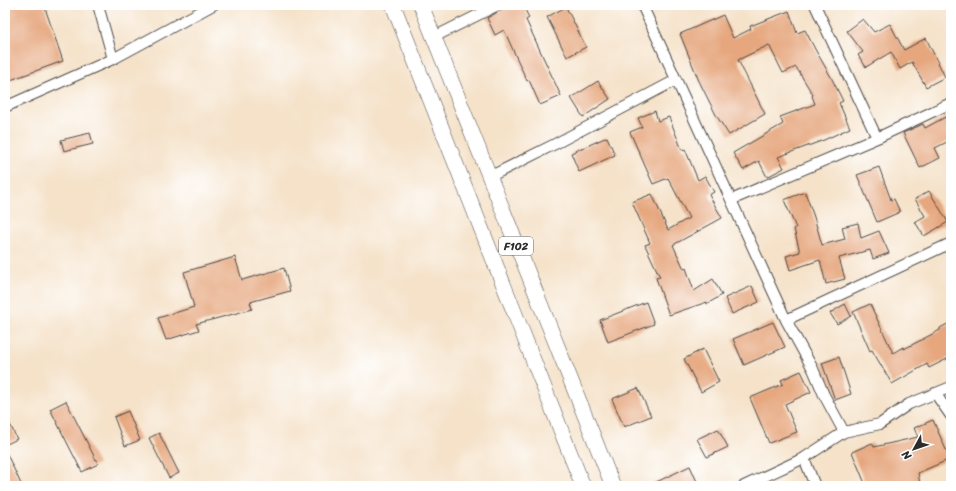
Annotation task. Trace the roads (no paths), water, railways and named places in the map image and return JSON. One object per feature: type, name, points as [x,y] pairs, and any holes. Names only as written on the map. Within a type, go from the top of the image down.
[{"type":"main road","name":"F102","points":[[393,5],[584,486]]},
{"type":"main road","name":"F102","points":[[421,5],[613,486]]},
{"type":"street","points":[[98,5],[113,59]]},
{"type":"street","points":[[5,107],[113,59],[213,5]]},
{"type":"street","points":[[434,37],[498,5]]},
{"type":"street","points":[[642,5],[786,320],[813,369],[824,396],[844,432]]},
{"type":"street","points":[[815,5],[877,138]]},
{"type":"street","points":[[489,177],[676,80]]},
{"type":"street","points":[[731,200],[877,138],[951,103]]},
{"type":"street","points":[[786,320],[951,243]]},
{"type":"street","points":[[744,486],[804,458],[844,432],[880,424],[909,404],[951,387]]},
{"type":"street","points":[[935,393],[951,416]]},
{"type":"street","points":[[804,458],[815,486]]}]
